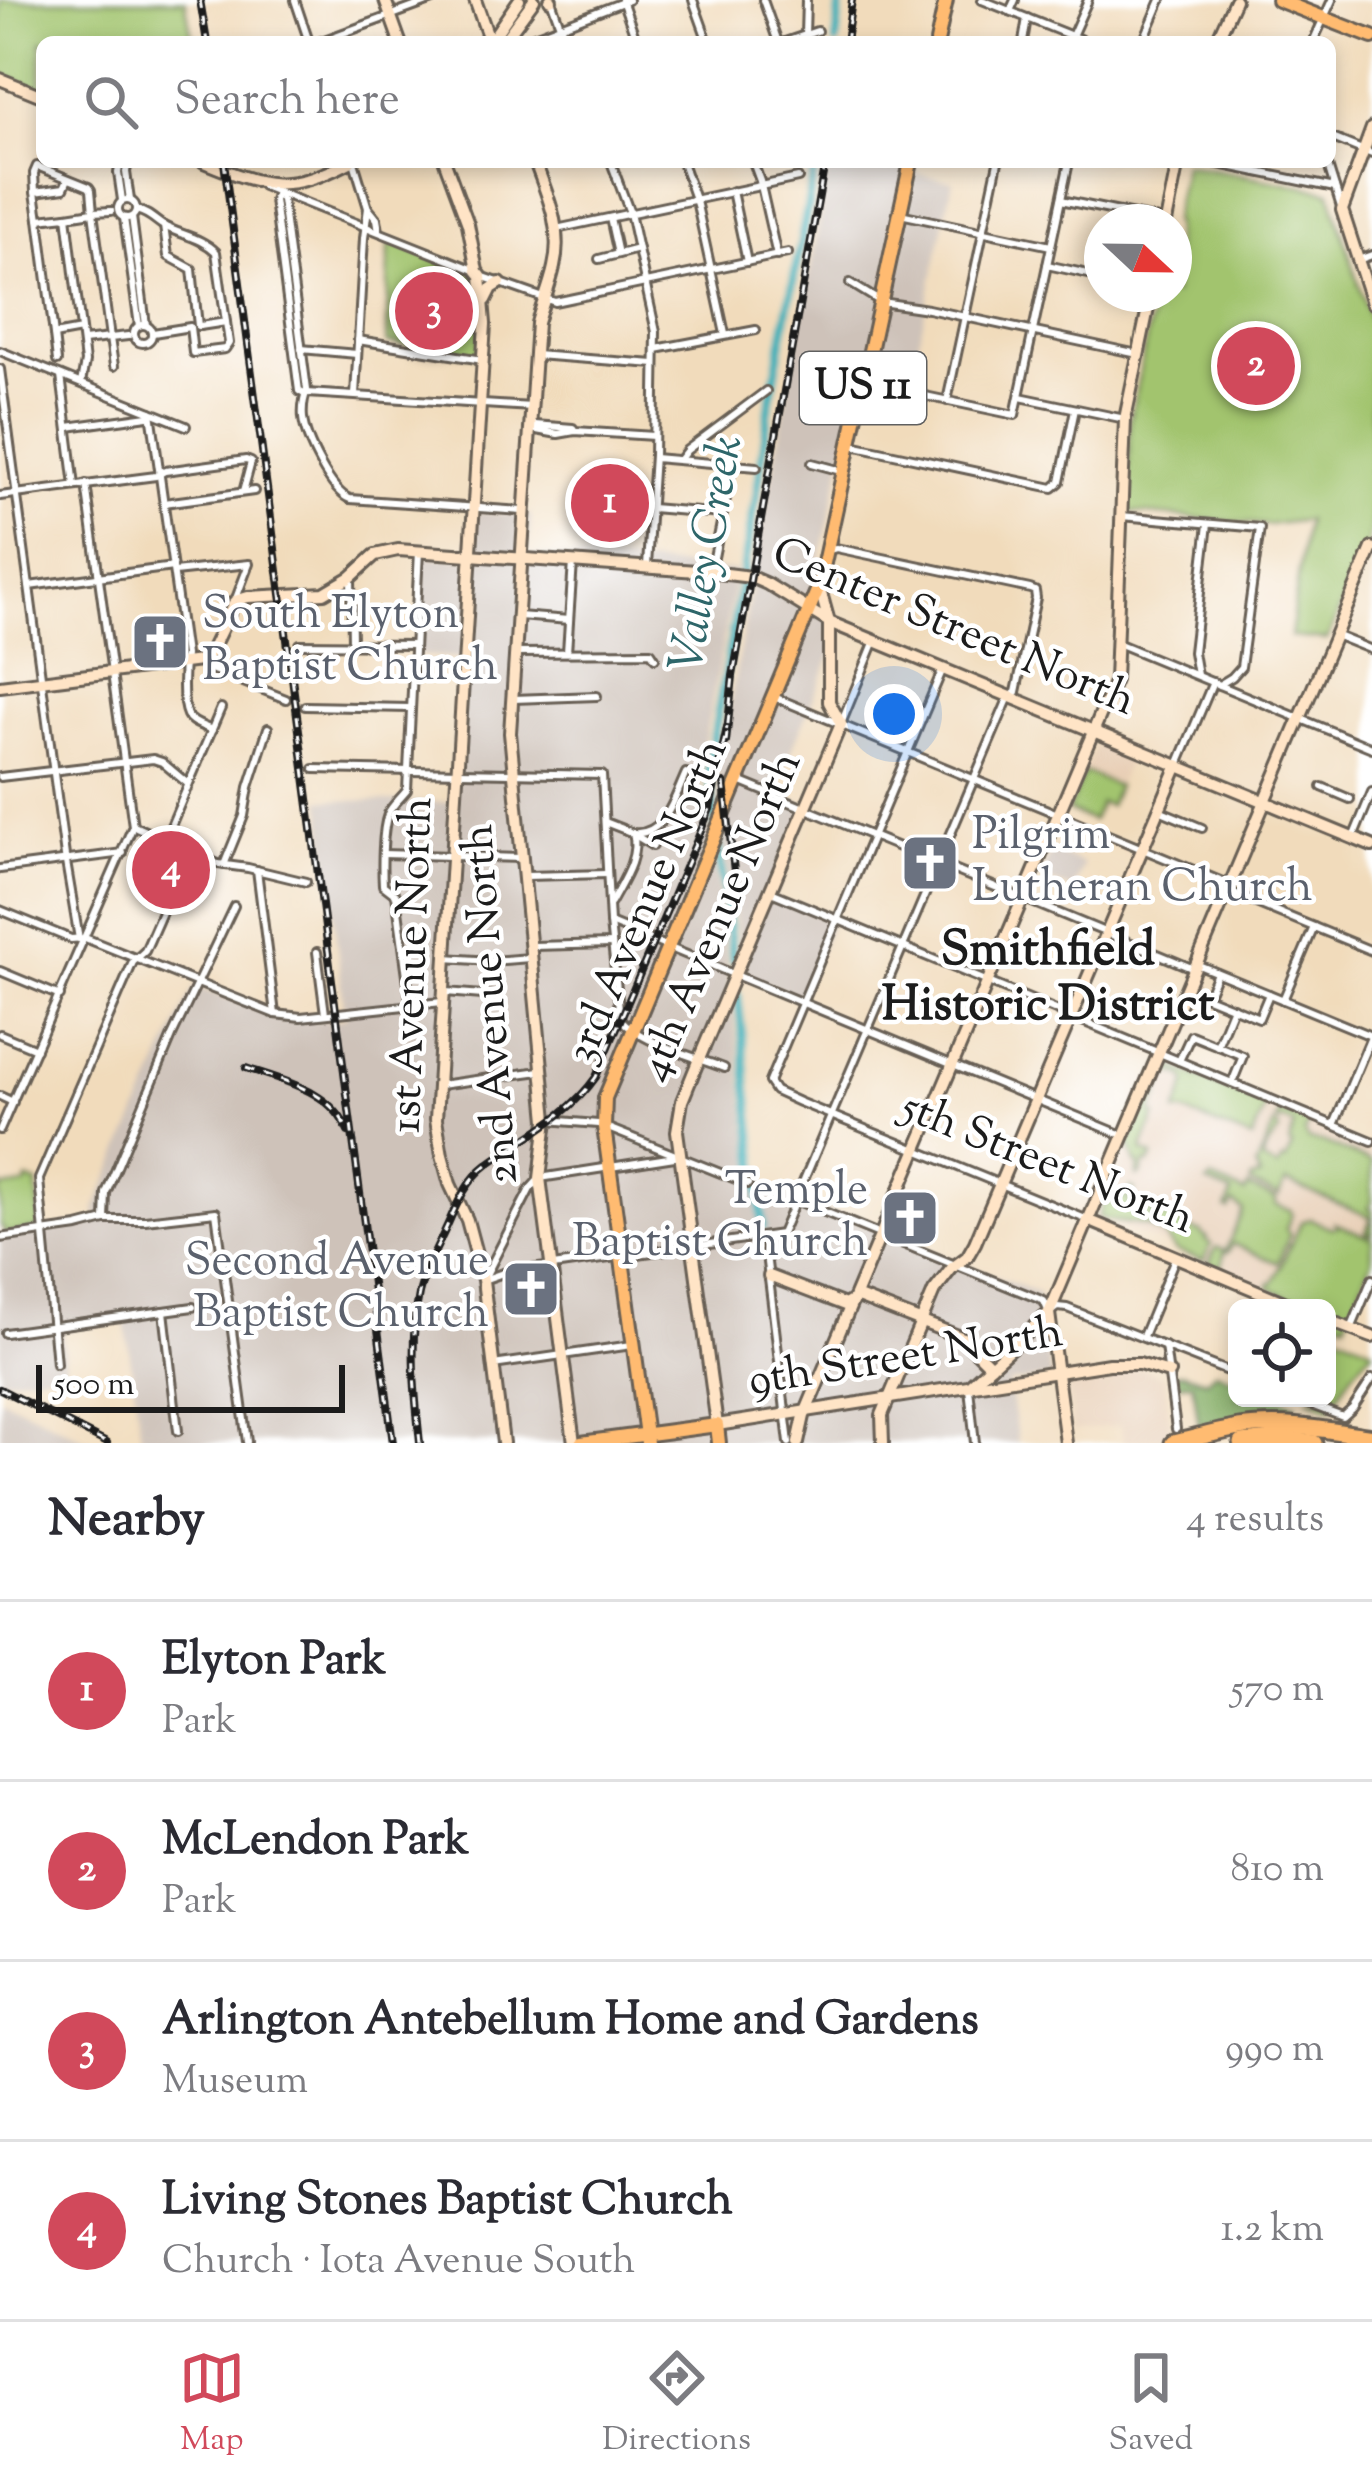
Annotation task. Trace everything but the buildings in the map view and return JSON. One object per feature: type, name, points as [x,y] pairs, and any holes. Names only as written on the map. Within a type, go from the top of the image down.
[{"type":"highway","points":[[1175,1436],[1239,1428],[1372,1436]]},
{"type":"highway","points":[[1195,1443],[1300,1433],[1346,1443]]},
{"type":"highway","points":[[1242,1443],[1311,1435]]},
{"type":"main road","points":[[938,36],[946,0]]},
{"type":"main road","points":[[1278,0],[1372,37]]},
{"type":"main road","name":"US 11","points":[[810,612],[829,550],[910,168]]},
{"type":"main road","name":"3rd Avenue North","points":[[646,1439],[604,1127],[605,1098],[810,612]]},
{"type":"main road","name":"9th Street North","points":[[578,1443],[646,1439],[717,1425]]},
{"type":"main road","name":"4th Avenue North","points":[[717,1425],[719,1443]]},
{"type":"street","points":[[295,0],[306,36]]},
{"type":"street","points":[[385,0],[398,36]]},
{"type":"street","points":[[335,36],[433,0]]},
{"type":"street","points":[[475,0],[488,36]]},
{"type":"street","points":[[482,19],[496,18],[537,0]]},
{"type":"street","points":[[551,0],[564,36]]},
{"type":"street","points":[[692,0],[706,36]]},
{"type":"street","points":[[763,0],[779,36]]},
{"type":"street","points":[[805,35],[806,0]]},
{"type":"street","points":[[982,0],[1072,36],[1088,0]]},
{"type":"street","points":[[1010,11],[1015,0]]},
{"type":"street","points":[[1146,36],[1161,0]]},
{"type":"street","points":[[1219,36],[1234,0]]},
{"type":"street","points":[[1316,36],[1331,0]]},
{"type":"street","points":[[533,36],[624,1],[635,36]]},
{"type":"street","points":[[495,36],[520,7]]},
{"type":"street","points":[[506,36],[520,7]]},
{"type":"street","points":[[1024,36],[1028,18]]},
{"type":"street","points":[[802,36],[817,32]]},
{"type":"street","points":[[0,79],[36,94]]},
{"type":"street","points":[[1342,210],[1372,128]]},
{"type":"street","points":[[1336,139],[1367,152]]},
{"type":"street","points":[[37,168],[35,192],[57,361]]},
{"type":"street","points":[[42,168],[92,190],[114,366]]},
{"type":"street","points":[[121,168],[136,332],[141,343],[147,343],[153,333]]},
{"type":"street","points":[[218,168],[277,188],[500,284],[555,302],[788,254]]},
{"type":"street","points":[[277,188],[337,168]]},
{"type":"street","points":[[354,168],[380,234]]},
{"type":"street","name":"1st Avenue North","points":[[447,168],[468,224],[484,309],[436,1119],[450,1184],[484,1280],[502,1443]]},
{"type":"street","points":[[537,168],[556,229],[799,178]]},
{"type":"street","points":[[613,168],[630,213],[656,332],[647,567]]},
{"type":"street","points":[[684,168],[725,334]]},
{"type":"street","points":[[755,168],[777,256]]},
{"type":"street","points":[[947,401],[997,168]]},
{"type":"street","points":[[864,383],[1015,415],[1068,168]]},
{"type":"street","points":[[1170,204],[1177,168]]},
{"type":"street","points":[[1239,168],[1335,188]]},
{"type":"street","points":[[1259,172],[1260,168]]},
{"type":"street","points":[[1329,168],[1372,303]]},
{"type":"street","points":[[35,192],[64,188],[68,178]]},
{"type":"street","points":[[277,188],[282,200],[299,391],[532,407]]},
{"type":"street","points":[[732,191],[747,262]]},
{"type":"street","points":[[1061,200],[1084,205]]},
{"type":"street","points":[[355,395],[368,208]]},
{"type":"street","points":[[39,219],[124,209],[148,213],[164,226],[207,244],[215,252],[227,347],[193,353],[192,269],[168,256],[164,226]]},
{"type":"street","points":[[900,214],[1051,246]]},
{"type":"street","points":[[67,215],[86,362],[81,383]]},
{"type":"street","points":[[610,218],[618,254]]},
{"type":"street","name":"2nd Avenue North","points":[[556,229],[555,266],[537,323],[510,733],[547,1120],[539,1178],[578,1443]]},
{"type":"street","points":[[598,259],[638,249]]},
{"type":"street","points":[[1358,260],[1372,255]]},
{"type":"street","points":[[1047,265],[1084,273]]},
{"type":"street","points":[[850,283],[881,302],[1138,354]]},
{"type":"street","points":[[484,309],[491,288],[500,284]]},
{"type":"street","points":[[794,1443],[1115,680],[1125,419],[1147,312]]},
{"type":"street","points":[[82,341],[226,322]]},
{"type":"street","points":[[294,326],[307,390],[303,419],[337,492],[350,499],[526,511]]},
{"type":"street","points":[[656,349],[756,330]]},
{"type":"street","points":[[54,334],[81,331]]},
{"type":"street","points":[[358,340],[483,360]]},
{"type":"street","points":[[301,350],[357,355]]},
{"type":"street","points":[[0,351],[186,426]]},
{"type":"street","points":[[535,356],[655,364]]},
{"type":"street","points":[[0,369],[4,432],[66,860],[82,939]]},
{"type":"street","points":[[61,375],[75,486]]},
{"type":"street","points":[[680,459],[766,391]]},
{"type":"street","points":[[1020,398],[1125,419]]},
{"type":"street","points":[[851,445],[1053,488],[1060,482],[1075,409]]},
{"type":"street","points":[[68,427],[152,412]]},
{"type":"street","points":[[152,412],[188,717],[212,730]]},
{"type":"street","points":[[531,429],[535,425],[654,436]]},
{"type":"street","points":[[654,458],[757,466]]},
{"type":"street","points":[[0,496],[249,460],[244,492]]},
{"type":"street","points":[[711,572],[733,464]]},
{"type":"street","points":[[812,464],[846,472]]},
{"type":"street","points":[[0,1130],[133,826],[86,484]]},
{"type":"street","points":[[164,503],[254,491]]},
{"type":"street","points":[[651,508],[723,514]]},
{"type":"street","points":[[884,1443],[883,1415],[938,1284],[975,1243],[1216,683],[1241,667],[1260,528],[1121,516]]},
{"type":"street","points":[[1197,675],[1192,652],[1208,524]]},
{"type":"street","name":"Center Street North","points":[[235,601],[324,593],[351,578],[375,555],[398,550],[742,576],[767,584],[829,622],[1372,846]]},
{"type":"street","points":[[484,1280],[503,1273],[781,1234],[1008,699],[1016,692],[1036,598],[1035,591],[1017,586],[829,550]]},
{"type":"street","points":[[1049,1313],[1372,550]]},
{"type":"street","points":[[411,1005],[396,895],[383,885],[383,854],[387,817],[406,790],[419,551]]},
{"type":"street","points":[[567,652],[572,562]]},
{"type":"street","points":[[0,686],[200,661],[210,653],[249,563],[28,586]]},
{"type":"street","points":[[351,578],[352,643]]},
{"type":"street","points":[[819,586],[829,622],[828,695],[832,713],[841,724]]},
{"type":"street","points":[[519,616],[569,620]]},
{"type":"street","points":[[1335,635],[1372,650]]},
{"type":"street","name":"4th Avenue North","points":[[717,1425],[677,1131],[679,1114],[876,640]]},
{"type":"street","points":[[1117,643],[1372,748]]},
{"type":"street","points":[[300,644],[414,645]]},
{"type":"street","points":[[516,653],[650,652],[655,658]]},
{"type":"street","points":[[200,661],[286,699]]},
{"type":"street","points":[[802,1003],[943,668]]},
{"type":"street","points":[[513,699],[597,696]]},
{"type":"street","points":[[774,697],[1142,849],[1372,951]]},
{"type":"street","points":[[305,706],[410,708]]},
{"type":"street","points":[[165,840],[221,708]]},
{"type":"street","points":[[224,865],[244,816],[268,728]]},
{"type":"street","points":[[0,777],[155,759],[188,784]]},
{"type":"street","points":[[314,769],[602,776],[620,1018],[634,1031],[724,1069]]},
{"type":"street","points":[[633,833],[647,834],[657,828],[686,773]]},
{"type":"street","points":[[739,781],[1371,1039],[1334,1125]]},
{"type":"street","points":[[1322,787],[1350,799]]},
{"type":"street","points":[[1353,838],[1372,792]]},
{"type":"street","points":[[1159,810],[1202,828]]},
{"type":"street","points":[[605,823],[653,846]]},
{"type":"street","points":[[133,826],[224,865],[306,882]]},
{"type":"street","points":[[609,907],[635,854],[633,833]]},
{"type":"street","points":[[56,1364],[39,1179],[189,851]]},
{"type":"street","points":[[383,854],[521,857]]},
{"type":"street","points":[[0,869],[122,855]]},
{"type":"street","points":[[257,870],[275,1013]]},
{"type":"street","points":[[523,877],[608,874]]},
{"type":"street","points":[[771,892],[1372,1141]]},
{"type":"street","points":[[105,1220],[106,1193],[172,1036],[234,906]]},
{"type":"street","points":[[0,910],[275,1013],[301,1017],[443,997],[495,996]]},
{"type":"street","points":[[610,923],[1124,1136]]},
{"type":"street","points":[[1283,1000],[1314,927]]},
{"type":"street","points":[[445,958],[492,961],[612,944]]},
{"type":"street","points":[[317,952],[326,1015]]},
{"type":"street","points":[[0,971],[60,996]]},
{"type":"street","points":[[1217,973],[1207,997],[1259,1018],[1269,994]]},
{"type":"street","name":"5th Street North","points":[[802,1003],[769,1079],[775,1091],[1276,1299]]},
{"type":"street","points":[[1217,1046],[1233,1007]]},
{"type":"street","points":[[0,1034],[36,1049]]},
{"type":"street","points":[[1179,1061],[1191,1035],[1243,1056],[1232,1083]]},
{"type":"street","points":[[436,1086],[541,1071]]},
{"type":"street","points":[[0,1096],[13,1102]]},
{"type":"street","points":[[547,1120],[590,1122],[748,1184]]},
{"type":"street","points":[[646,1143],[663,1160]]},
{"type":"street","points":[[484,1280],[539,1178],[681,1156]]},
{"type":"street","points":[[796,1200],[1044,1301],[1066,1443]]},
{"type":"street","points":[[0,1238],[105,1220],[216,1212],[247,1442]]},
{"type":"street","points":[[764,1238],[794,1443]]},
{"type":"street","points":[[1142,1337],[1176,1256]]},
{"type":"street","points":[[769,1276],[845,1305],[858,1297],[963,1338],[991,1366]]},
{"type":"street","points":[[1351,1329],[1372,1279]]},
{"type":"street","points":[[1261,1299],[1263,1294]]},
{"type":"street","points":[[975,1443],[970,1384],[1061,1306],[1228,1371]]},
{"type":"street","points":[[4,1333],[193,1307]]},
{"type":"street","points":[[164,1311],[178,1431]]},
{"type":"street","points":[[1336,1323],[1372,1337]]},
{"type":"street","points":[[493,1366],[633,1345]]},
{"type":"street","points":[[1165,1346],[1175,1436]]},
{"type":"street","name":"9th Street North","points":[[717,1425],[1109,1364],[1139,1364],[1168,1373]]},
{"type":"street","points":[[1316,1407],[1343,1417],[1371,1380]]},
{"type":"shaded area","points":[[829,168],[918,168],[917,174],[953,181],[909,388],[862,379],[810,600],[842,630],[775,790],[812,807],[774,898],[832,922],[800,997],[757,981],[742,966],[719,819],[717,773]]},
{"type":"shaded area","points":[[469,511],[531,515],[528,554],[737,571],[699,770],[754,1181],[1038,1293],[1051,1378],[1009,1383],[1018,1443],[142,1443],[125,1322],[62,1330],[65,1371],[0,1379],[0,1235],[85,1223],[96,1217],[95,1209],[194,986],[280,1017],[345,1018],[321,800],[450,802],[459,658],[417,655],[422,556],[467,559]]},
{"type":"shaded area","points":[[1097,740],[1131,754],[1117,786],[1084,772]]},
{"type":"shaded area","points":[[1051,850],[1084,864],[1073,890],[1040,877]]},
{"type":"shaded area","points":[[1163,1063],[1372,1150],[1372,1260],[1335,1299],[1292,1299],[1098,1217]]},
{"type":"shaded area","points":[[1141,1368],[1164,1377],[1171,1438],[1124,1443],[1121,1425],[1073,1431],[1066,1378]]},
{"type":"shaded area","points":[[0,1397],[93,1443],[0,1443]]},
{"type":"green space","points":[[0,0],[185,0],[192,36],[36,36],[36,89],[0,74]]},
{"type":"green space","points":[[1183,168],[1330,191],[1371,325],[1372,524],[1327,640],[1290,637],[1306,520],[1267,525],[1128,512],[1130,418],[1152,312],[1192,312],[1192,204],[1176,204]]},
{"type":"green space","points":[[392,242],[474,274],[481,327],[478,356],[387,343]]},
{"type":"green space","points":[[1084,772],[1117,786],[1109,806],[1100,803],[1092,821],[1068,811]]},
{"type":"green space","points":[[1163,1063],[1266,1105],[1252,1139],[1176,1113],[1187,1083],[1172,1073],[1152,1113],[1156,1115],[1142,1151],[1153,1156],[1137,1176],[1139,1165],[1129,1144]]},
{"type":"green space","points":[[1280,1111],[1309,1123],[1308,1140],[1372,1162],[1368,1208],[1372,1209],[1372,1234],[1366,1232],[1371,1217],[1286,1182],[1279,1196],[1250,1183],[1260,1177],[1256,1167],[1274,1125],[1279,1132],[1263,1161],[1278,1168],[1286,1161],[1294,1125],[1276,1121]]},
{"type":"green space","points":[[1212,1179],[1245,1193],[1248,1187],[1291,1211],[1286,1229],[1290,1234],[1278,1263],[1233,1244],[1224,1252],[1222,1268],[1209,1263],[1216,1247],[1226,1250],[1243,1210],[1233,1203],[1226,1209],[1232,1193],[1207,1183]]},
{"type":"green space","points":[[27,1180],[37,1183],[40,1225],[6,1234],[0,1224],[0,1184],[3,1188],[26,1185]]},
{"type":"green space","points":[[1130,1187],[1135,1190],[1131,1208],[1138,1212],[1141,1206],[1154,1212],[1147,1227],[1098,1217],[1103,1204],[1127,1196]]},
{"type":"green space","points":[[1156,1213],[1207,1237],[1211,1244],[1204,1261],[1176,1251],[1162,1234],[1150,1229]]},
{"type":"green space","points":[[1310,1219],[1332,1228],[1335,1223],[1372,1238],[1372,1260],[1346,1322],[1336,1318],[1336,1299],[1293,1299],[1268,1287],[1301,1222]]},
{"type":"green space","points":[[1336,1332],[1372,1348],[1336,1400]]},
{"type":"green space","points":[[1216,1371],[1228,1376],[1228,1407],[1294,1407],[1292,1412],[1250,1422],[1229,1420],[1199,1427],[1193,1383],[1175,1384],[1174,1374],[1206,1380]]},
{"type":"waterway","name":"Valley Creek","points":[[837,36],[841,0]]},
{"type":"waterway","name":"Valley Creek","points":[[733,960],[708,768],[815,168]]},
{"type":"waterway","name":"Valley Creek","points":[[738,995],[763,1226]]},
{"type":"railway","points":[[200,0],[206,36]]},
{"type":"railway","points":[[847,36],[852,0]]},
{"type":"railway","points":[[225,168],[393,1443]]},
{"type":"railway","points":[[726,742],[733,676],[824,168]]},
{"type":"railway","points":[[420,1443],[414,1331],[427,1268],[475,1177],[560,1115],[596,1077],[710,809],[727,727]]},
{"type":"railway","points":[[724,783],[735,880]]},
{"type":"railway","points":[[246,1068],[319,1097],[348,1132]]},
{"type":"railway","points":[[0,1389],[107,1443]]},
{"type":"place","name":"Arlington Antebellum Home and Gardens","points":[[434,311]]},
{"type":"place","name":"McLendon Park","points":[[1256,366]]},
{"type":"place","name":"Elyton Park","points":[[610,503]]},
{"type":"place","name":"South Elyton Baptist Church","points":[[160,642]]},
{"type":"place","name":"Pilgrim Lutheran Church","points":[[930,863]]},
{"type":"place","name":"Living Stones Baptist Church","points":[[171,870]]},
{"type":"place","name":"Temple Baptist Church","points":[[910,1218]]},
{"type":"place","name":"Second Avenue Baptist Church","points":[[531,1289]]},
{"type":"district","name":"Smithfield Historic District","points":[[1048,980]]}]
